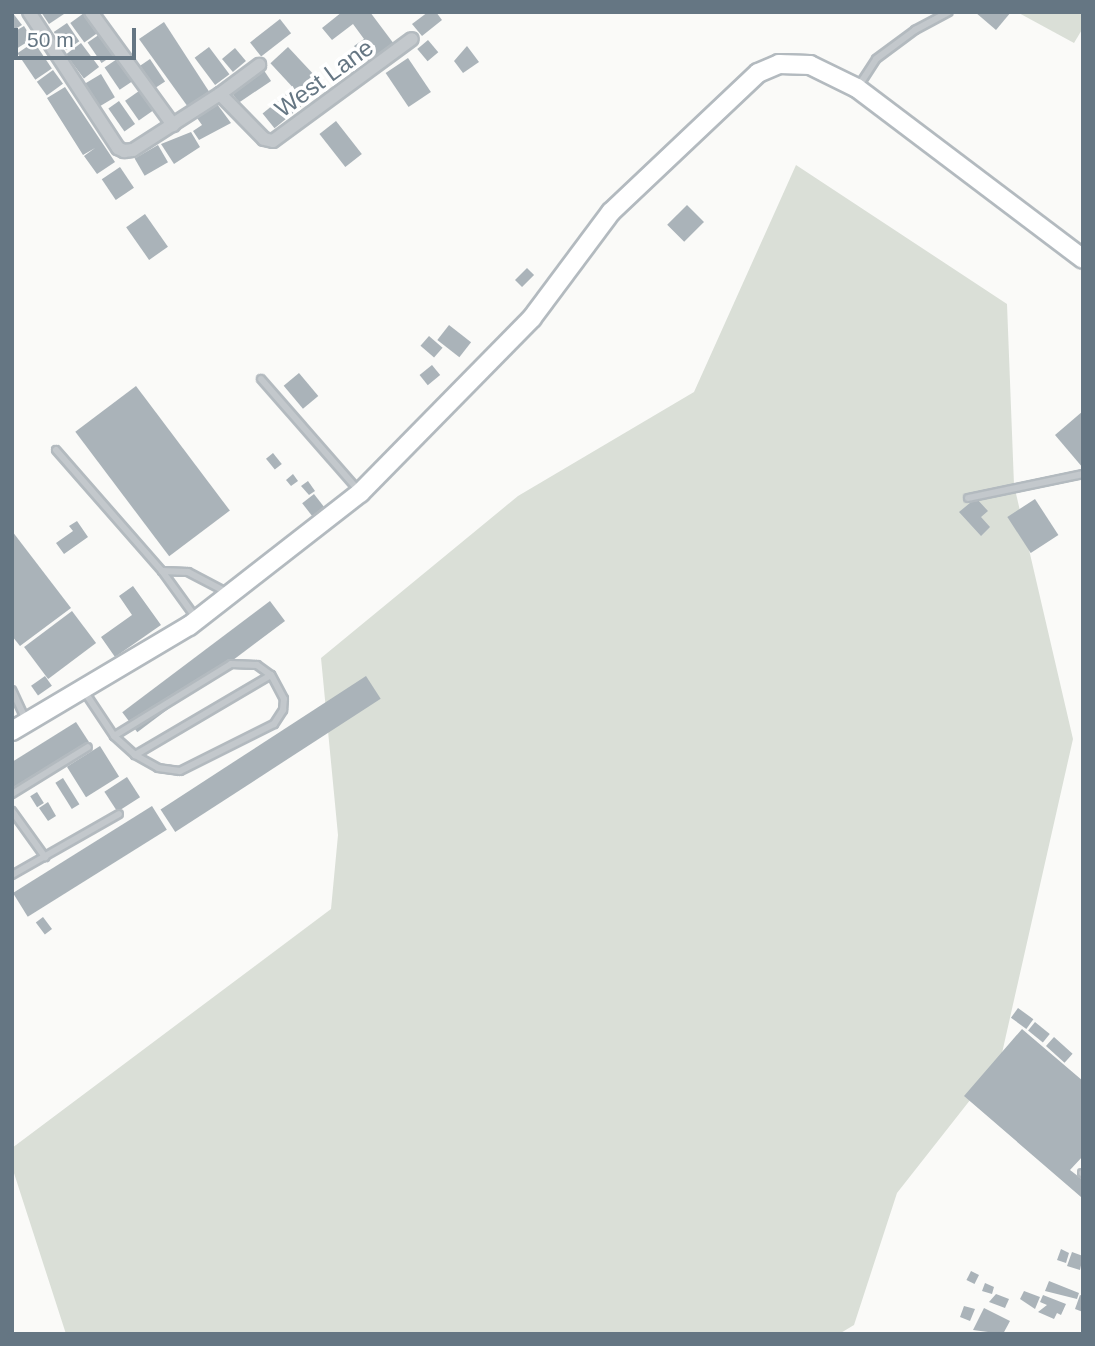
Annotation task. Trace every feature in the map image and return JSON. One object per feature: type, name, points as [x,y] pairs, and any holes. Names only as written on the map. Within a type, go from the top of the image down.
[{"type":"street","points":[[29,12],[118,148],[124,151],[173,125],[258,65]]},
{"type":"street","points":[[91,12],[173,125]]},
{"type":"street","name":"West Lane","points":[[220,94],[264,139],[273,141],[412,38]]},
{"type":"street","points":[[20,727],[197,620],[360,493],[533,318],[611,212],[758,73],[779,64],[810,65],[857,88],[1083,259]]},
{"type":"lane","points":[[857,88],[876,59],[915,30],[949,12]]},
{"type":"lane","points":[[261,379],[360,493]]},
{"type":"lane","points":[[56,450],[162,571],[197,620]]},
{"type":"lane","points":[[968,498],[1083,474]]},
{"type":"lane","points":[[162,571],[188,572],[230,594]]},
{"type":"lane","points":[[83,690],[114,736],[135,755],[158,768],[180,771],[274,724],[284,710],[284,699],[271,675],[257,665],[231,664],[114,736]]},
{"type":"lane","points":[[135,755],[271,675]]},
{"type":"lane","points":[[12,690],[20,727]]},
{"type":"lane","points":[[12,794],[88,747]]},
{"type":"lane","points":[[12,811],[45,857]]},
{"type":"lane","points":[[12,875],[119,814]]},
{"type":"shaded area","points":[[1017,12],[1083,12],[1083,28],[1074,43]]},
{"type":"shaded area","points":[[796,165],[1007,304],[1014,485],[1073,739],[1000,1062],[897,1193],[854,1325],[839,1334],[66,1334],[12,1167],[12,1148],[331,909],[338,835],[321,658],[518,496],[694,392]]},
{"type":"building","points":[[12,12],[22,25],[12,31]]},
{"type":"building","points":[[41,12],[67,12],[49,24]]},
{"type":"building","points":[[342,12],[370,12],[394,44],[368,64],[354,46],[364,39],[353,24],[332,40],[322,28]]},
{"type":"building","points":[[428,12],[436,12],[442,20],[422,36],[412,24]]},
{"type":"building","points":[[975,12],[1011,12],[996,30]]},
{"type":"building","points":[[84,13],[98,32],[84,42],[70,23]]},
{"type":"building","points":[[280,19],[291,33],[261,57],[250,42]]},
{"type":"building","points":[[164,22],[210,93],[188,107],[139,39]]},
{"type":"building","points":[[67,23],[79,41],[66,50],[54,32]]},
{"type":"building","points":[[24,26],[32,39],[16,49],[12,33]]},
{"type":"building","points":[[100,34],[114,55],[102,63],[88,42]]},
{"type":"building","points":[[428,40],[438,52],[428,61],[417,49]]},
{"type":"building","points":[[34,42],[52,69],[35,80],[17,53]]},
{"type":"building","points":[[81,43],[99,67],[84,78],[66,54]]},
{"type":"building","points":[[467,46],[479,62],[463,73],[454,61]]},
{"type":"building","points":[[209,47],[229,74],[215,85],[195,58]]},
{"type":"building","points":[[288,47],[322,84],[305,100],[270,63]]},
{"type":"building","points":[[235,48],[246,61],[233,72],[222,59]]},
{"type":"building","points":[[408,58],[431,92],[409,107],[386,73]]},
{"type":"building","points":[[117,59],[132,81],[120,90],[105,67]]},
{"type":"building","points":[[150,59],[165,81],[155,88],[140,66]]},
{"type":"building","points":[[261,66],[271,81],[239,103],[229,88]]},
{"type":"building","points":[[53,70],[63,84],[47,96],[37,82]]},
{"type":"building","points":[[101,74],[115,97],[99,107],[85,84]]},
{"type":"building","points":[[65,87],[115,162],[97,174],[84,156],[95,148],[83,155],[47,98]]},
{"type":"building","points":[[139,91],[153,111],[139,120],[125,101]]},
{"type":"building","points":[[289,92],[301,107],[275,128],[263,113]]},
{"type":"building","points":[[119,101],[135,124],[124,131],[108,108]]},
{"type":"building","points":[[217,104],[231,123],[199,140],[193,131],[202,125],[197,118]]},
{"type":"building","points":[[336,121],[362,154],[345,167],[319,134]]},
{"type":"building","points":[[191,132],[200,147],[174,164],[161,144]]},
{"type":"building","points":[[158,145],[168,162],[145,176],[135,158]]},
{"type":"building","points":[[120,167],[134,188],[116,200],[102,179]]},
{"type":"building","points":[[687,205],[704,222],[684,242],[667,225]]},
{"type":"building","points":[[145,214],[168,247],[149,260],[126,227]]},
{"type":"building","points":[[527,268],[534,275],[522,287],[515,280]]},
{"type":"building","points":[[449,325],[471,342],[459,357],[437,340]]},
{"type":"building","points":[[429,336],[443,348],[434,358],[420,346]]},
{"type":"building","points":[[432,365],[440,375],[428,385],[420,375]]},
{"type":"building","points":[[299,373],[318,396],[303,409],[284,386]]},
{"type":"building","points":[[136,386],[230,511],[169,556],[75,432]]},
{"type":"building","points":[[1083,411],[1083,468],[1055,435]]},
{"type":"building","points":[[273,453],[282,464],[275,470],[266,459]]},
{"type":"building","points":[[293,474],[298,481],[291,486],[286,480]]},
{"type":"building","points":[[308,481],[315,491],[309,495],[301,486]]},
{"type":"building","points":[[314,494],[325,508],[313,517],[302,503]]},
{"type":"building","points":[[976,498],[988,511],[981,517],[990,527],[981,536],[959,512]]},
{"type":"building","points":[[1035,499],[1058,535],[1031,553],[1007,517]]},
{"type":"building","points":[[77,521],[88,537],[64,554],[56,543],[73,531],[69,526]]},
{"type":"building","points":[[12,531],[71,608],[20,646],[12,636]]},
{"type":"building","points":[[133,586],[161,625],[115,657],[101,637],[132,615],[119,596]]},
{"type":"building","points":[[270,601],[285,621],[137,732],[122,712]]},
{"type":"building","points":[[72,611],[96,643],[48,679],[24,647]]},
{"type":"building","points":[[45,676],[52,686],[38,696],[31,686]]},
{"type":"building","points":[[366,676],[381,699],[175,832],[161,809]]},
{"type":"building","points":[[76,722],[89,742],[12,790],[12,762]]},
{"type":"building","points":[[100,746],[119,777],[86,797],[67,767]]},
{"type":"building","points":[[127,777],[140,797],[117,812],[104,792]]},
{"type":"building","points":[[63,778],[79,804],[72,809],[55,783]]},
{"type":"building","points":[[37,792],[44,803],[37,807],[30,796]]},
{"type":"building","points":[[48,802],[56,816],[48,821],[39,808]]},
{"type":"building","points":[[152,806],[167,830],[28,917],[13,893]]},
{"type":"building","points":[[43,917],[52,929],[45,934],[36,922]]},
{"type":"building","points":[[1018,1008],[1033,1019],[1026,1029],[1011,1018]]},
{"type":"building","points":[[1035,1022],[1050,1034],[1043,1043],[1028,1031]]},
{"type":"building","points":[[1022,1029],[1083,1081],[1083,1156],[1070,1170],[1083,1180],[1081,1197],[964,1096]]},
{"type":"building","points":[[1054,1037],[1073,1054],[1065,1063],[1046,1046]]},
{"type":"building","points":[[1061,1249],[1069,1253],[1066,1263],[1057,1260]]},
{"type":"building","points":[[1072,1252],[1083,1256],[1080,1270],[1067,1266]]},
{"type":"building","points":[[971,1271],[979,1275],[974,1284],[966,1280]]},
{"type":"building","points":[[1049,1281],[1079,1293],[1077,1299],[1045,1291]]},
{"type":"building","points":[[985,1283],[994,1287],[992,1294],[982,1291]]},
{"type":"building","points":[[1024,1291],[1040,1297],[1035,1309],[1020,1299]]},
{"type":"building","points":[[996,1294],[1009,1299],[1005,1308],[989,1302]]},
{"type":"building","points":[[1043,1295],[1066,1304],[1061,1315],[1057,1313],[1054,1319],[1038,1312],[1047,1305],[1040,1302]]},
{"type":"building","points":[[1080,1295],[1083,1296],[1083,1312],[1075,1309]]},
{"type":"building","points":[[964,1306],[975,1309],[970,1321],[960,1317]]},
{"type":"building","points":[[984,1308],[1010,1321],[1003,1334],[973,1330]]}]
